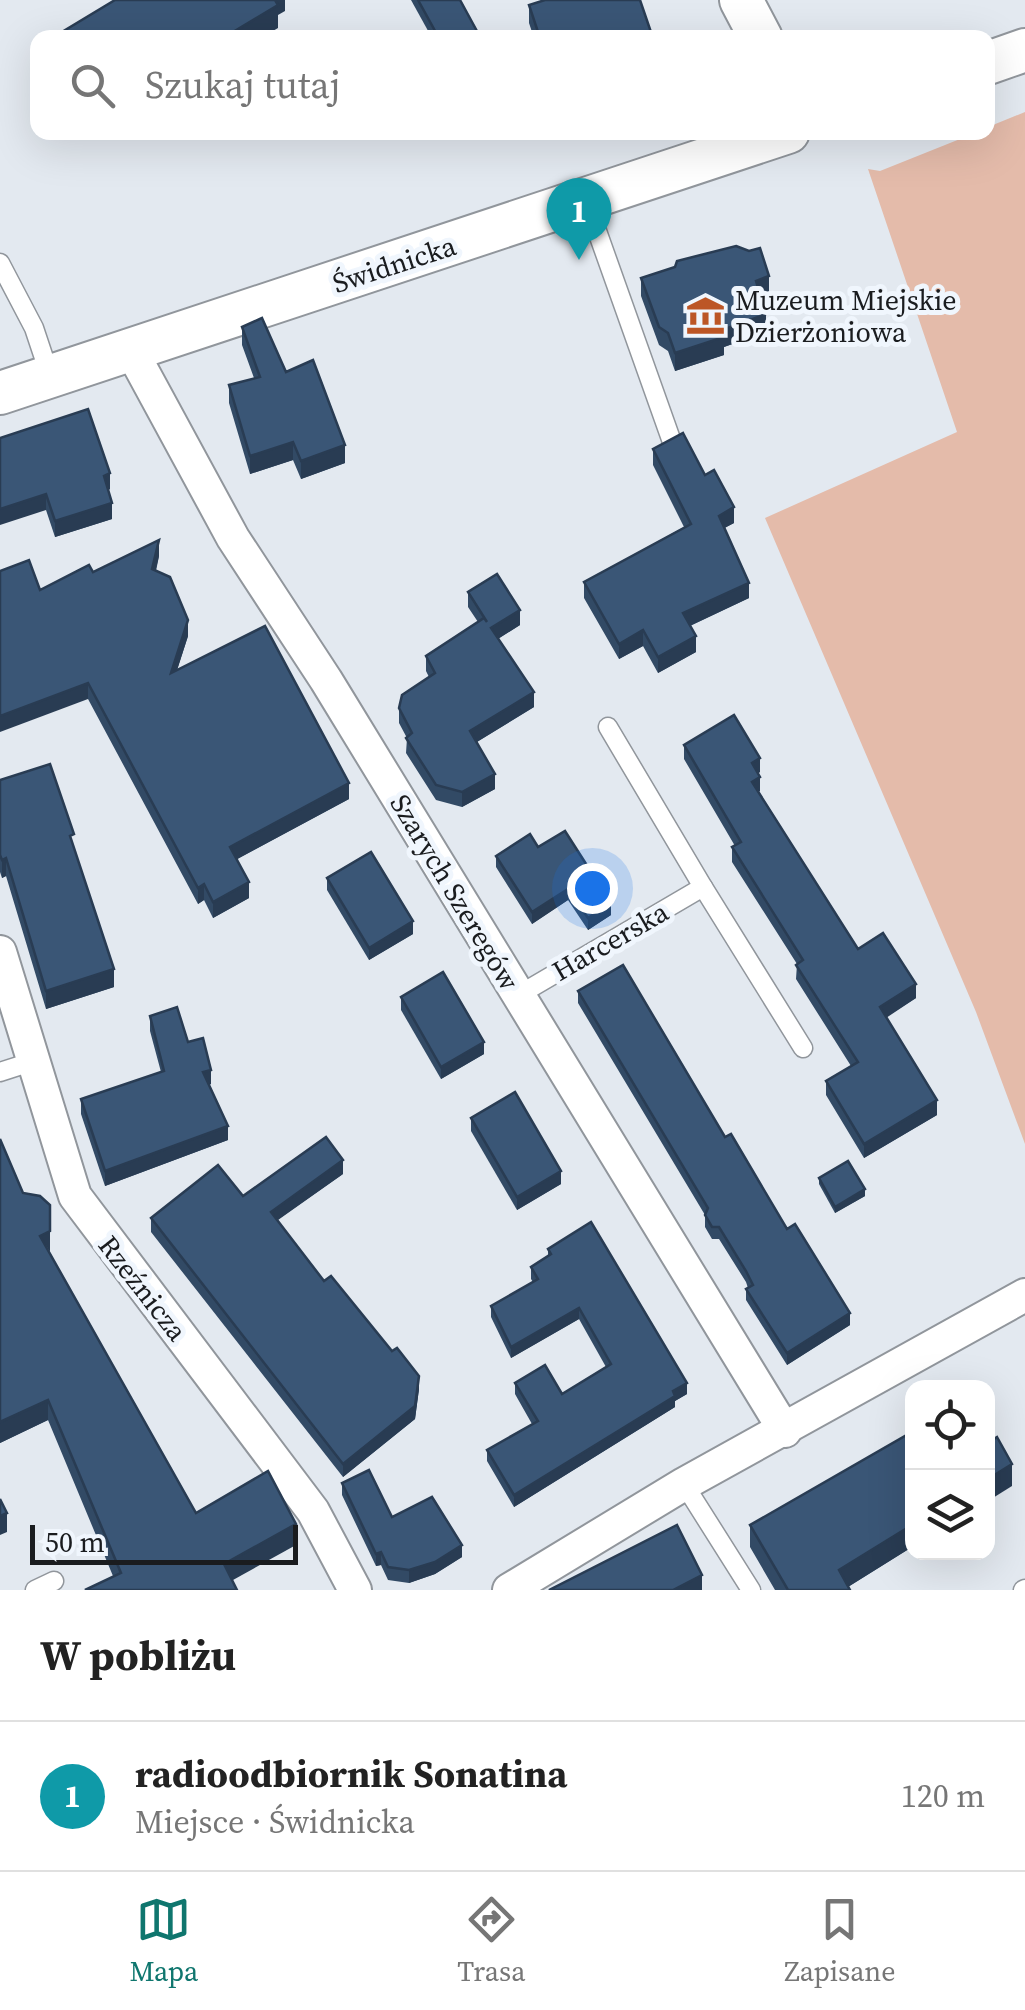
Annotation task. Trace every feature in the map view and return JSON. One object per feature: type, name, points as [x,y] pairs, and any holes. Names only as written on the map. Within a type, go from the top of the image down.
[{"type":"street","points":[[741,0],[757,30]]},
{"type":"street","points":[[995,61],[1025,50]]},
{"type":"street","name":"Świdnicka","points":[[0,393],[764,140]]},
{"type":"street","name":"Szarych Szeregów","points":[[131,350],[233,538],[326,680],[784,1431]]},
{"type":"street","name":"Rzeźnicza","points":[[0,952],[15,1067],[75,1196],[102,1238],[240,1410],[313,1511],[355,1590]]},
{"type":"street","points":[[509,1590],[684,1484],[1025,1295]]},
{"type":"lane","points":[[586,200],[672,442]]},
{"type":"lane","points":[[0,263],[34,328],[50,377]]},
{"type":"lane","points":[[608,728],[802,1048]]},
{"type":"lane","name":"Harcerska","points":[[517,996],[703,887]]},
{"type":"lane","points":[[684,1484],[751,1590]]},
{"type":"lane","points":[[35,1590],[54,1582]]},
{"type":"shaded area","points":[[1025,112],[1025,1144],[976,1012],[765,518],[957,432],[868,169],[880,171],[958,140],[995,140],[995,124]]},
{"type":"building","points":[[115,0],[275,0],[278,5],[236,30],[65,30]]},
{"type":"building","points":[[418,0],[460,0],[476,30],[435,30]]},
{"type":"building","points":[[545,0],[640,0],[650,30],[537,30],[529,5]]},
{"type":"building","name":"Muzeum Miejskie Dzierżoniowa","points":[[736,246],[749,251],[760,248],[769,276],[756,281],[766,314],[722,330],[724,337],[675,353],[668,333],[659,327],[641,278],[675,267],[677,261]]},
{"type":"building","points":[[262,318],[286,372],[313,360],[345,445],[301,461],[293,442],[250,456],[229,385],[260,377],[242,327]]},
{"type":"building","points":[[88,409],[110,473],[104,476],[112,503],[55,521],[46,494],[0,509],[0,438]]},
{"type":"building","points":[[683,433],[705,475],[714,470],[734,507],[719,516],[749,583],[683,613],[696,636],[658,657],[643,630],[619,644],[584,582],[691,524],[653,449]]},
{"type":"building","points":[[159,540],[152,569],[170,577],[188,620],[171,673],[265,626],[349,783],[230,847],[249,882],[213,902],[204,884],[198,888],[88,683],[0,716],[0,571],[29,560],[40,590],[89,565],[93,572]]},
{"type":"building","points":[[497,574],[520,610],[491,628],[534,692],[470,731],[495,774],[462,792],[436,785],[406,738],[412,733],[399,708],[402,695],[435,673],[426,656],[484,618],[487,622],[468,592]]},
{"type":"building","points":[[734,715],[760,758],[752,763],[760,777],[752,782],[858,949],[883,933],[916,984],[880,1007],[937,1100],[864,1144],[826,1081],[858,1062],[796,965],[803,960],[732,847],[741,842],[684,745]]},
{"type":"building","points":[[50,764],[114,969],[46,991],[6,858],[2,860],[0,855],[0,780]]},
{"type":"building","points":[[565,831],[611,903],[588,918],[568,889],[532,912],[496,856],[530,834],[538,847]]},
{"type":"building","points":[[371,852],[413,921],[369,948],[327,878]]},
{"type":"building","points":[[623,965],[725,1137],[731,1134],[787,1229],[795,1224],[850,1313],[787,1353],[746,1289],[753,1285],[746,1271],[719,1227],[712,1227],[705,1215],[708,1208],[578,991]]},
{"type":"building","points":[[443,972],[484,1042],[441,1067],[401,997]]},
{"type":"building","points":[[177,1007],[188,1042],[203,1038],[211,1070],[203,1072],[228,1126],[105,1171],[81,1099],[164,1071],[150,1016]]},
{"type":"building","points":[[515,1092],[561,1171],[517,1197],[471,1118]]},
{"type":"building","points":[[326,1137],[343,1160],[271,1212],[324,1281],[331,1276],[392,1351],[397,1348],[419,1376],[415,1406],[343,1464],[151,1218],[218,1165],[243,1196]]},
{"type":"building","points":[[0,1139],[23,1193],[40,1196],[50,1205],[50,1231],[40,1236],[196,1513],[268,1471],[296,1524],[224,1564],[237,1590],[85,1590],[121,1573],[48,1400],[0,1422]]},
{"type":"building","points":[[848,1161],[865,1189],[835,1207],[819,1178]]},
{"type":"building","points":[[591,1222],[687,1383],[673,1391],[675,1396],[514,1495],[487,1450],[538,1421],[515,1383],[545,1365],[562,1394],[611,1364],[579,1308],[511,1347],[491,1306],[538,1279],[531,1267],[551,1254],[548,1249]]},
{"type":"building","points":[[905,1436],[905,1529],[839,1570],[850,1590],[788,1590],[750,1525]]},
{"type":"building","points":[[995,1438],[1012,1464],[995,1475],[995,1470]]},
{"type":"building","points":[[369,1470],[392,1517],[432,1497],[462,1545],[435,1562],[409,1570],[388,1567],[381,1552],[376,1554],[342,1483]]},
{"type":"building","points":[[677,1525],[702,1575],[673,1590],[549,1590]]},
{"type":"place","name":"radioodbiornik Sonatina","points":[[579,260]]},
{"type":"place","name":"Muzeum Miejskie Dzierżoniowa","points":[[705,316]]}]
